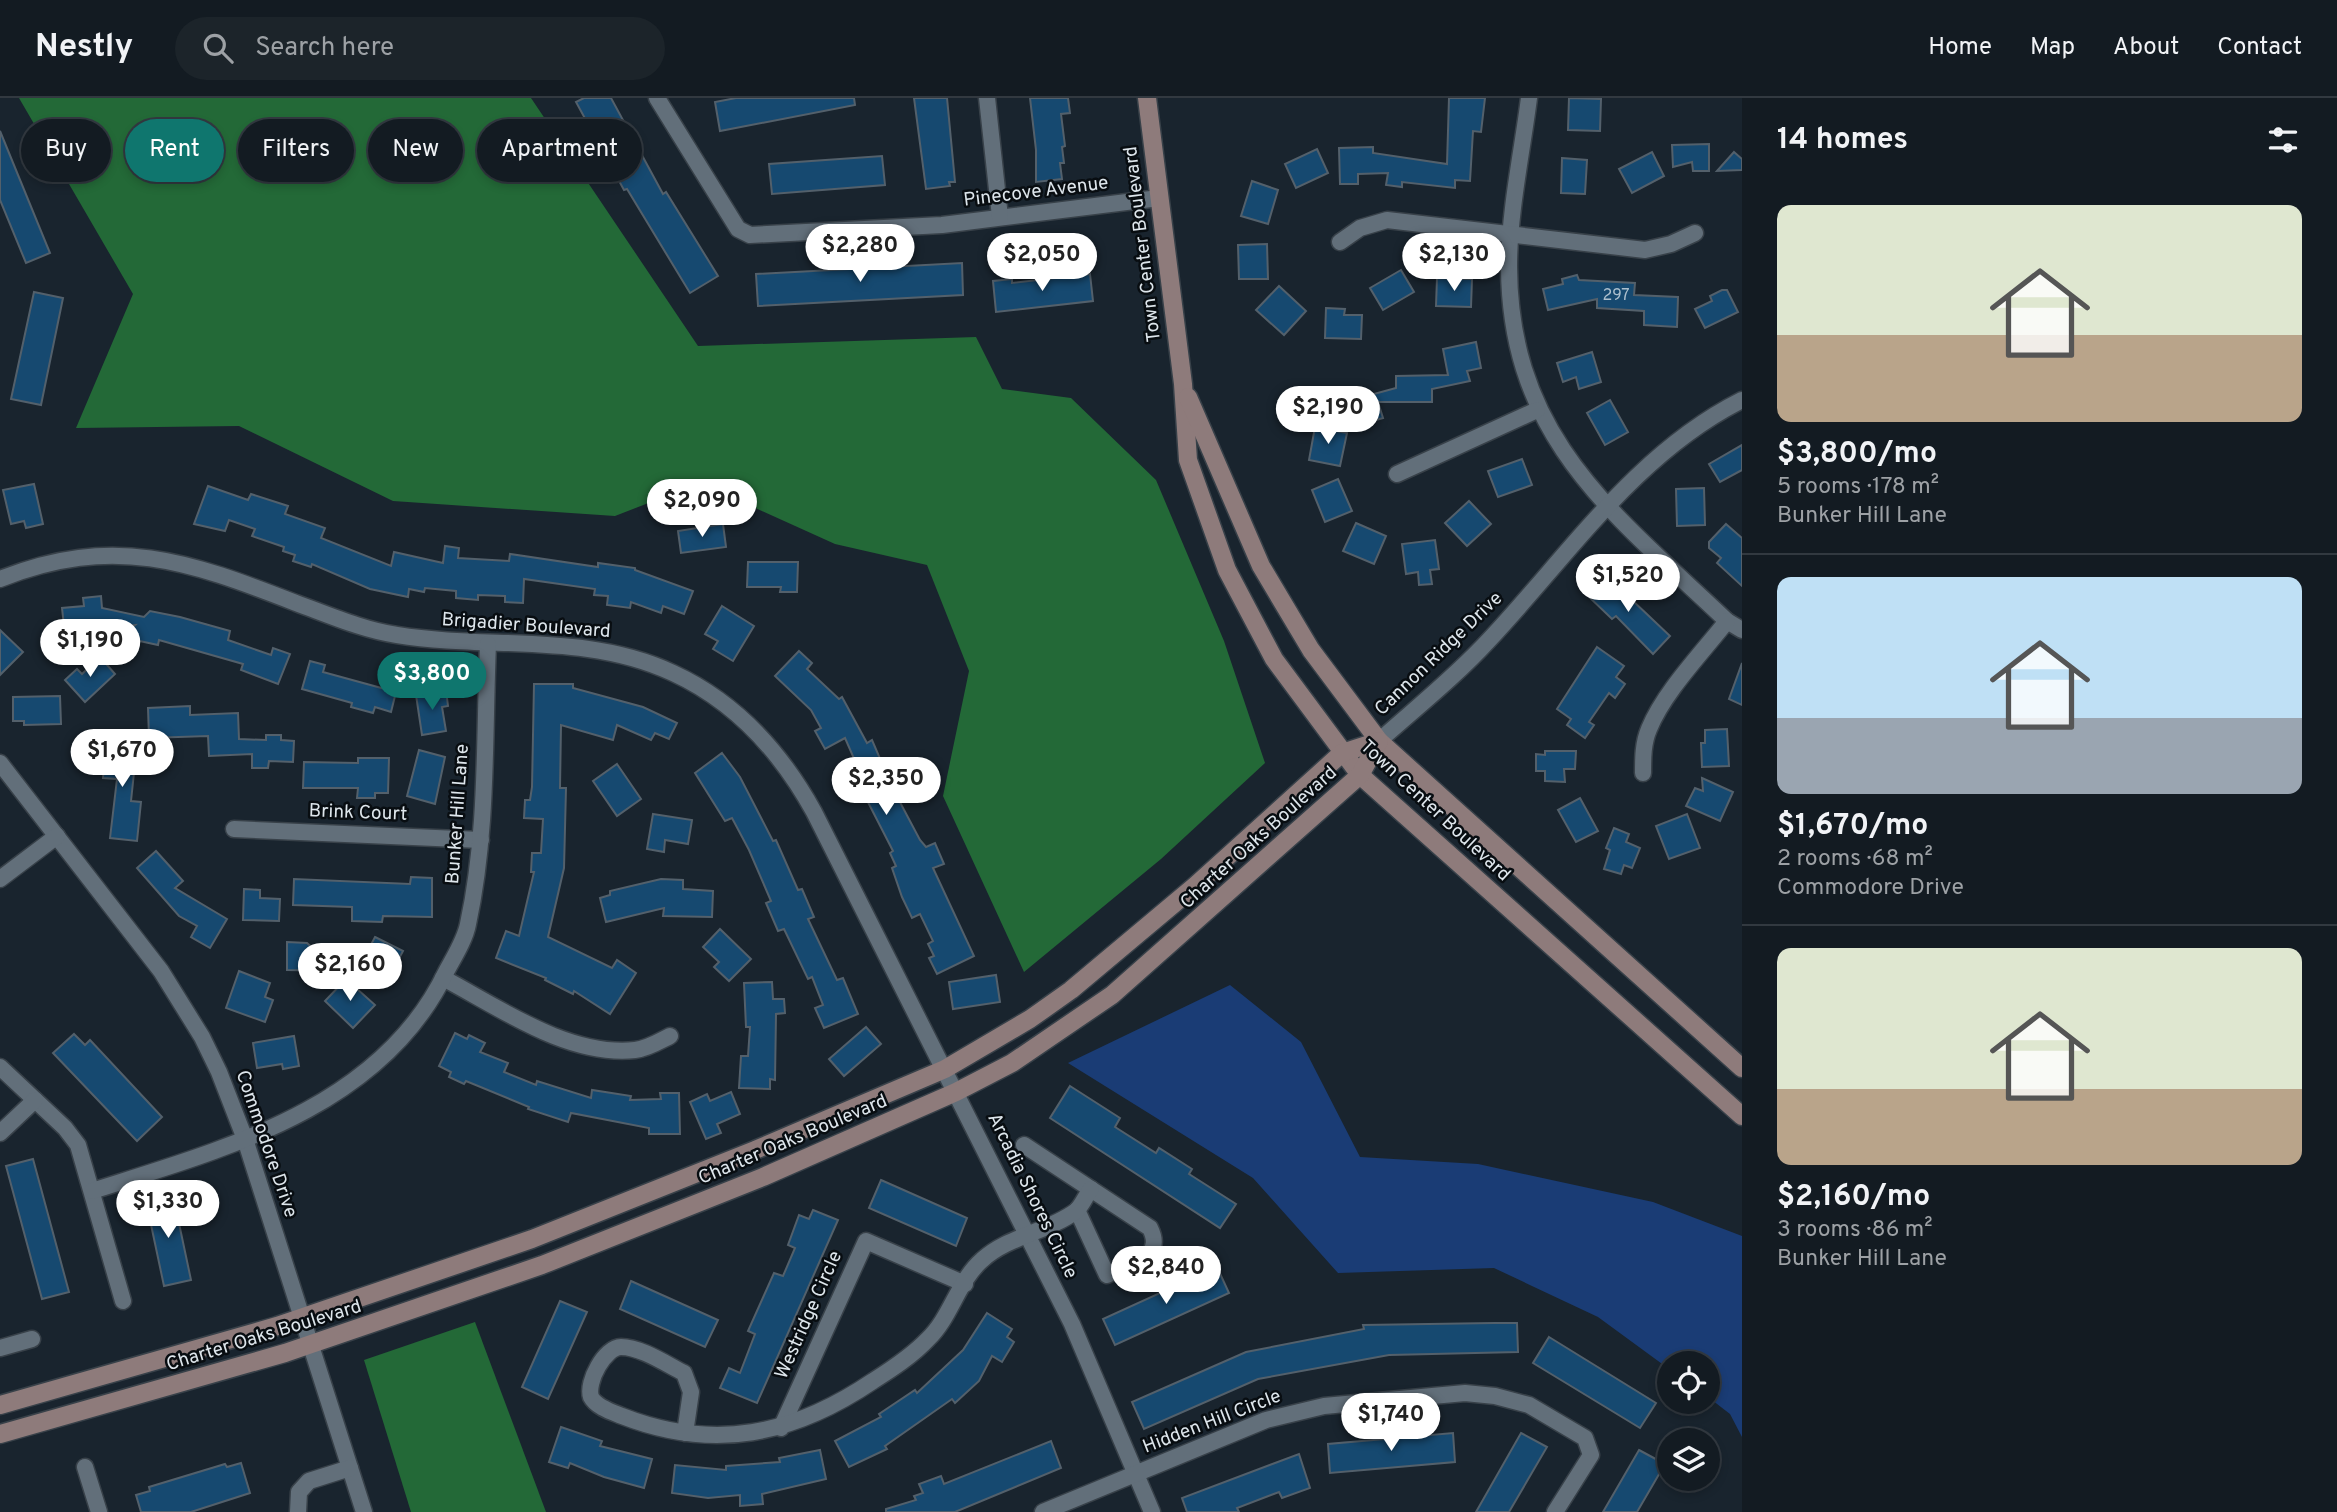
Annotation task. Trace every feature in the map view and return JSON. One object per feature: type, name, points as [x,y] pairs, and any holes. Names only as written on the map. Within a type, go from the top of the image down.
[{"type":"street","name":"Pinecove Avenue","points":[[657,98],[738,229],[750,235],[942,225],[1159,198]]},
{"type":"street","points":[[987,98],[1000,217]]},
{"type":"street","name":"Town Center Boulevard","points":[[1147,98],[1183,384],[1188,460],[1227,570],[1274,659],[1360,775],[1742,1116]]},
{"type":"street","points":[[1529,98],[1509,264],[1510,305],[1515,342],[1537,410],[1561,450],[1609,506],[1727,621],[1742,630]]},
{"type":"street","points":[[1340,242],[1360,228],[1387,220],[1646,250],[1695,233]]},
{"type":"street","name":"Town Center Boulevard","points":[[1183,384],[1261,566],[1311,650],[1379,741],[1742,1068]]},
{"type":"street","name":"Cannon Ridge Drive","points":[[1379,741],[1487,643],[1635,477],[1675,442],[1742,400]]},
{"type":"street","points":[[1396,474],[1537,410]]},
{"type":"street","name":"Brigadier Boulevard","points":[[0,579],[52,562],[81,557],[122,555],[178,561],[214,571],[337,619],[393,635],[488,644],[573,646],[623,654],[673,673],[710,693],[743,718],[772,747],[797,782],[956,1092]]},
{"type":"street","points":[[1643,773],[1643,749],[1648,729],[1659,709],[1727,621]]},
{"type":"street","name":"Bunker Hill Lane","points":[[92,1191],[245,1139],[327,1099],[367,1071],[401,1040],[429,1004],[468,927],[481,840],[488,644]]},
{"type":"street","name":"Charter Oaks Boulevard","points":[[0,1405],[302,1318],[532,1239],[755,1150],[945,1069],[1030,1019],[1109,960],[1342,753],[1379,741]]},
{"type":"street","name":"Charter Oaks Boulevard","points":[[0,1434],[162,1390],[311,1345],[554,1260],[763,1177],[956,1092],[1012,1063],[1112,995],[1360,775],[1379,741]]},
{"type":"street","name":"Commodore Drive","points":[[0,763],[183,1004],[219,1072],[245,1139],[364,1512]]},
{"type":"street","name":"Brink Court","points":[[234,829],[481,840]]},
{"type":"street","points":[[0,879],[57,836]]},
{"type":"street","points":[[443,978],[542,1029],[607,1051],[638,1050],[670,1036]]},
{"type":"street","points":[[0,1067],[36,1100],[78,1145],[123,1301]]},
{"type":"street","name":"Arcadia Shores Circle","points":[[956,1092],[1072,1324],[1152,1512]]},
{"type":"street","points":[[0,1133],[36,1100]]},
{"type":"street","points":[[1024,1145],[1150,1228],[1154,1235],[1152,1251],[1148,1256],[1107,1275],[1077,1210]]},
{"type":"street","points":[[685,1433],[691,1392],[684,1373],[629,1348],[617,1347],[606,1353],[590,1387],[592,1398],[600,1406],[622,1416],[685,1433],[725,1435],[781,1428],[846,1399],[912,1354],[943,1323],[982,1260],[1077,1210],[1091,1189]]},
{"type":"street","name":"Westridge Circle","points":[[781,1428],[866,1241],[965,1284]]},
{"type":"street","points":[[0,1348],[32,1339]]},
{"type":"street","name":"Hidden Hill Circle","points":[[1135,1474],[1266,1420],[1297,1411],[1465,1393],[1495,1396],[1529,1405],[1585,1438],[1591,1455],[1555,1512]]},
{"type":"street","points":[[85,1467],[99,1512]]},
{"type":"street","points":[[298,1512],[299,1492],[309,1481],[350,1468]]},
{"type":"street","points":[[1043,1512],[1135,1474]]},
{"type":"green space","points":[[19,98],[531,98],[545,119],[477,119],[477,182],[588,182],[698,346],[976,337],[1002,389],[1071,398],[1156,480],[1224,641],[1265,763],[1161,859],[1024,972],[943,796],[969,671],[927,565],[835,544],[700,483],[615,516],[393,501],[239,426],[76,428],[133,294],[68,182],[111,182],[111,119],[31,119]]},
{"type":"green space","points":[[475,1322],[546,1512],[411,1512],[364,1360]]},
{"type":"water","points":[[1230,985],[1301,1042],[1360,1157],[1478,1164],[1653,1202],[1742,1236],[1742,1437],[1730,1414],[1720,1406],[1720,1351],[1657,1351],[1657,1360],[1598,1317],[1494,1268],[1338,1273],[1253,1178],[1068,1063]]},
{"type":"building","points":[[584,98],[611,98],[622,119],[585,119],[576,102]]},
{"type":"building","points":[[736,98],[854,98],[855,105],[720,131],[715,102]]},
{"type":"building","points":[[914,98],[947,98],[955,182],[949,182],[950,186],[926,189]]},
{"type":"building","points":[[1030,98],[1068,98],[1070,113],[1061,114],[1065,146],[1062,147],[1064,163],[1060,163],[1062,179],[1036,182],[1036,150]]},
{"type":"building","points":[[1449,98],[1485,98],[1481,132],[1473,131],[1470,181],[1455,180],[1455,188],[1402,182],[1402,187],[1386,185],[1388,173],[1358,174],[1358,184],[1340,184],[1339,148],[1373,147],[1373,153],[1447,164]]},
{"type":"building","points":[[1569,98],[1601,99],[1600,131],[1568,130]]},
{"type":"building","points":[[0,131],[50,253],[26,263],[0,200]]},
{"type":"building","points":[[1709,144],[1709,171],[1693,171],[1692,162],[1673,167],[1672,145]]},
{"type":"building","points":[[1317,149],[1328,173],[1296,188],[1285,164]]},
{"type":"building","points":[[1652,152],[1664,176],[1632,193],[1619,169]]},
{"type":"building","points":[[1734,152],[1742,159],[1742,170],[1717,171]]},
{"type":"building","points":[[642,155],[663,194],[666,192],[718,276],[690,293],[627,189],[624,190],[620,182],[642,182]]},
{"type":"building","points":[[882,156],[885,185],[772,194],[769,164]]},
{"type":"building","points":[[1562,158],[1587,160],[1585,194],[1561,193]]},
{"type":"building","points":[[1252,181],[1278,190],[1268,224],[1241,216]]},
{"type":"building","points":[[1267,244],[1268,279],[1239,279],[1238,245]]},
{"type":"building","points":[[962,263],[963,295],[758,306],[756,274]]},
{"type":"building","points":[[1401,270],[1414,292],[1383,310],[1370,288]]},
{"type":"building","points":[[1090,274],[1093,301],[996,312],[993,281],[1012,279],[1012,283]]},
{"type":"building","points":[[1577,275],[1579,280],[1635,283],[1634,295],[1678,297],[1677,327],[1644,325],[1644,311],[1597,308],[1597,299],[1548,310],[1543,289],[1563,284],[1562,279]]},
{"type":"building","points":[[1437,278],[1472,279],[1471,307],[1436,306]]},
{"type":"building","points":[[1279,286],[1306,311],[1284,335],[1256,310]]},
{"type":"building","points":[[1727,290],[1738,312],[1705,328],[1695,309],[1712,301],[1710,296]]},
{"type":"building","points":[[34,292],[63,298],[41,405],[11,399]]},
{"type":"building","points":[[1326,308],[1345,309],[1344,315],[1362,315],[1361,339],[1325,338]]},
{"type":"building","points":[[1476,342],[1481,368],[1467,371],[1470,381],[1432,389],[1432,402],[1378,402],[1383,418],[1348,428],[1341,403],[1396,388],[1396,376],[1448,375],[1443,349]]},
{"type":"building","points":[[1592,352],[1601,382],[1579,389],[1576,377],[1563,382],[1557,363]]},
{"type":"building","points":[[1610,400],[1628,432],[1605,445],[1587,413]]},
{"type":"building","points":[[1315,427],[1347,433],[1340,466],[1309,460]]},
{"type":"building","points":[[1742,445],[1742,470],[1720,482],[1709,464]]},
{"type":"building","points":[[1522,459],[1532,485],[1498,497],[1488,471]]},
{"type":"building","points":[[1338,479],[1352,511],[1325,522],[1312,490]]},
{"type":"building","points":[[34,484],[43,524],[26,528],[24,521],[11,524],[3,490]]},
{"type":"building","points":[[208,486],[248,500],[251,494],[288,506],[285,514],[325,528],[321,538],[391,566],[394,552],[443,563],[445,546],[459,548],[458,558],[509,561],[510,554],[598,567],[598,563],[635,568],[693,591],[684,614],[663,606],[661,613],[631,602],[630,608],[607,605],[608,596],[594,595],[595,589],[524,579],[523,603],[505,602],[505,596],[478,595],[478,600],[456,598],[456,591],[425,588],[424,592],[409,589],[408,597],[370,589],[312,564],[311,567],[293,561],[295,555],[283,551],[284,547],[252,536],[255,529],[229,520],[225,531],[194,524]]},
{"type":"building","points":[[1704,488],[1705,525],[1677,526],[1676,489]]},
{"type":"building","points":[[1469,501],[1491,524],[1467,546],[1445,523]]},
{"type":"building","points":[[1356,523],[1386,536],[1374,564],[1343,551]]},
{"type":"building","points":[[723,524],[726,547],[681,553],[678,531]]},
{"type":"building","points":[[1726,524],[1742,538],[1742,586],[1717,563],[1721,558],[1709,548],[1709,542]]},
{"type":"building","points":[[1435,540],[1439,569],[1430,570],[1432,584],[1419,585],[1418,572],[1406,574],[1402,544]]},
{"type":"building","points":[[748,562],[798,562],[797,592],[780,592],[781,587],[747,587]]},
{"type":"building","points":[[1601,578],[1609,586],[1613,582],[1670,636],[1653,654],[1616,616],[1612,619],[1586,594]]},
{"type":"building","points":[[101,596],[102,608],[144,617],[150,611],[180,617],[230,631],[228,640],[271,655],[273,648],[290,654],[278,684],[241,670],[243,664],[159,640],[158,645],[121,637],[135,625],[85,630],[64,626],[62,608],[84,606],[83,598]]},
{"type":"building","points":[[722,606],[754,626],[733,661],[713,649],[718,641],[705,634]]},
{"type":"building","points":[[0,630],[23,652],[0,675]]},
{"type":"building","points":[[1597,647],[1624,666],[1616,677],[1625,684],[1615,698],[1609,693],[1589,722],[1594,725],[1585,738],[1567,725],[1571,719],[1557,709]]},
{"type":"building","points":[[799,651],[812,663],[807,669],[839,699],[842,697],[867,743],[872,740],[893,789],[920,840],[926,847],[935,843],[944,864],[933,868],[974,956],[937,974],[929,958],[934,956],[928,944],[933,941],[920,914],[912,918],[902,897],[892,868],[896,866],[890,853],[893,851],[853,773],[859,770],[845,738],[825,749],[815,731],[821,728],[811,710],[775,676]]},
{"type":"building","points":[[100,657],[115,674],[85,702],[65,680],[77,669],[82,674]]},
{"type":"building","points":[[310,661],[325,665],[323,672],[396,692],[391,712],[375,707],[373,713],[351,707],[352,703],[302,689]]},
{"type":"building","points":[[1742,663],[1742,705],[1729,699]]},
{"type":"building","points":[[534,684],[573,684],[573,688],[643,707],[677,723],[669,739],[655,733],[651,740],[617,725],[613,740],[561,725],[560,788],[566,788],[564,868],[548,937],[612,968],[617,960],[636,973],[610,1014],[574,991],[573,994],[545,980],[546,978],[496,958],[506,931],[519,936],[534,872],[531,872],[532,853],[541,853],[543,819],[524,818],[525,800],[530,800],[532,787]]},
{"type":"building","points":[[446,690],[448,706],[442,707],[446,731],[422,735],[416,695]]},
{"type":"building","points":[[60,696],[61,724],[24,725],[24,721],[13,721],[13,697]]},
{"type":"building","points":[[190,706],[190,715],[238,713],[239,739],[266,740],[266,735],[281,735],[281,740],[294,741],[293,762],[269,761],[268,768],[252,768],[252,754],[209,756],[208,736],[149,738],[148,708]]},
{"type":"building","points":[[1727,729],[1729,766],[1702,767],[1701,743],[1705,743],[1705,730]]},
{"type":"building","points":[[107,736],[131,738],[129,762],[135,763],[131,801],[141,802],[137,841],[110,838],[117,779],[103,778]]},
{"type":"building","points":[[419,750],[445,757],[435,804],[407,796]]},
{"type":"building","points":[[1545,751],[1576,751],[1575,769],[1564,769],[1565,782],[1545,781],[1545,771],[1536,771],[1536,754],[1545,755]]},
{"type":"building","points":[[722,753],[740,777],[773,841],[776,840],[798,890],[802,889],[814,917],[808,919],[837,980],[843,978],[858,1014],[824,1028],[815,1008],[823,1005],[812,977],[808,979],[784,929],[778,931],[766,903],[771,901],[749,850],[732,818],[725,821],[695,773]]},
{"type":"building","points":[[358,758],[389,758],[388,793],[375,793],[375,798],[357,798],[358,788],[303,788],[304,762],[358,763]]},
{"type":"building","points":[[617,764],[641,799],[617,816],[593,781]]},
{"type":"building","points":[[1702,778],[1733,792],[1720,821],[1686,806],[1695,788],[1703,791]]},
{"type":"building","points":[[1580,798],[1598,831],[1576,842],[1558,810]]},
{"type":"building","points":[[653,814],[692,820],[688,844],[665,840],[664,852],[647,849]]},
{"type":"building","points":[[1687,814],[1700,848],[1669,859],[1656,826]]},
{"type":"building","points":[[1614,828],[1629,834],[1626,842],[1640,848],[1632,868],[1624,865],[1621,874],[1604,869],[1610,850],[1606,848]]},
{"type":"building","points":[[156,851],[183,881],[175,888],[227,919],[210,948],[191,937],[197,926],[179,916],[137,868]]},
{"type":"building","points":[[411,877],[432,878],[432,917],[383,916],[382,922],[352,921],[352,907],[293,905],[294,879],[410,884]]},
{"type":"building","points":[[661,879],[683,880],[683,889],[713,891],[712,917],[663,916],[664,908],[606,922],[600,898],[610,895],[610,891]]},
{"type":"building","points":[[244,889],[260,890],[260,898],[280,899],[279,921],[243,920]]},
{"type":"building","points":[[720,929],[751,959],[729,981],[714,967],[719,962],[703,947]]},
{"type":"building","points":[[375,937],[403,951],[386,983],[357,971]]},
{"type":"building","points":[[287,942],[307,943],[338,971],[287,970]]},
{"type":"building","points":[[239,971],[270,983],[265,997],[273,1000],[265,1022],[226,1008]]},
{"type":"building","points":[[996,975],[1000,1002],[953,1009],[949,982]]},
{"type":"building","points":[[346,979],[375,1005],[353,1028],[325,1001]]},
{"type":"building","points":[[772,982],[773,999],[784,999],[785,1013],[776,1014],[775,1080],[770,1079],[770,1089],[739,1088],[741,1056],[748,1056],[750,1027],[746,1027],[744,983]]},
{"type":"building","points":[[866,1027],[881,1044],[844,1076],[829,1059]]},
{"type":"building","points":[[455,1033],[467,1039],[469,1035],[485,1043],[480,1052],[508,1063],[504,1072],[536,1085],[537,1081],[591,1098],[592,1090],[631,1096],[630,1100],[661,1099],[660,1093],[679,1093],[680,1134],[649,1134],[649,1128],[571,1113],[568,1122],[528,1109],[529,1107],[466,1081],[464,1084],[449,1077],[451,1072],[439,1066]]},
{"type":"building","points":[[74,1034],[85,1045],[90,1040],[162,1117],[137,1141],[53,1053]]},
{"type":"building","points":[[294,1036],[299,1066],[283,1069],[282,1064],[257,1068],[253,1043]]},
{"type":"building","points":[[1070,1086],[1120,1118],[1115,1127],[1156,1153],[1159,1148],[1192,1169],[1189,1174],[1236,1204],[1220,1228],[1050,1118]]},
{"type":"building","points":[[731,1092],[740,1114],[717,1124],[721,1133],[706,1139],[690,1102],[707,1094],[710,1101]]},
{"type":"building","points":[[33,1159],[69,1292],[42,1299],[6,1166]]},
{"type":"building","points":[[881,1180],[967,1218],[956,1246],[869,1208]]},
{"type":"building","points":[[173,1195],[191,1280],[164,1286],[146,1201]]},
{"type":"building","points":[[813,1210],[838,1220],[757,1403],[720,1388],[729,1368],[740,1373],[755,1334],[748,1331],[774,1273],[783,1276],[795,1248],[788,1245],[799,1215],[809,1219]]},
{"type":"building","points":[[1217,1267],[1229,1293],[1115,1345],[1103,1319]]},
{"type":"building","points":[[631,1281],[718,1320],[705,1347],[620,1309]]},
{"type":"building","points":[[560,1301],[587,1312],[548,1399],[522,1387]]},
{"type":"building","points":[[987,1313],[1012,1329],[1007,1337],[1014,1342],[1002,1362],[992,1356],[979,1381],[955,1403],[952,1399],[885,1446],[887,1449],[849,1467],[835,1441],[881,1417],[879,1414],[915,1390],[917,1393],[963,1350]]},
{"type":"building","points":[[1517,1323],[1518,1352],[1389,1355],[1258,1379],[1144,1429],[1132,1402],[1246,1352],[1364,1329],[1363,1325]]},
{"type":"building","points":[[1549,1337],[1656,1403],[1640,1428],[1533,1363]]},
{"type":"building","points":[[561,1427],[602,1441],[600,1446],[652,1459],[644,1488],[604,1477],[570,1463],[568,1468],[549,1462]]},
{"type":"building","points":[[1453,1433],[1455,1462],[1330,1473],[1328,1444]]},
{"type":"building","points":[[1521,1433],[1547,1447],[1509,1512],[1476,1512]]},
{"type":"building","points":[[1051,1441],[1061,1468],[955,1512],[886,1512],[886,1509],[916,1500],[914,1496],[923,1493],[919,1484],[941,1476],[944,1484]]},
{"type":"building","points":[[820,1450],[826,1479],[762,1494],[763,1504],[740,1506],[740,1495],[708,1498],[672,1493],[675,1465],[726,1470],[726,1466],[780,1462],[779,1458]]},
{"type":"building","points":[[1639,1450],[1657,1460],[1657,1478],[1637,1512],[1603,1512]]},
{"type":"building","points":[[1299,1454],[1310,1488],[1282,1498],[1279,1492],[1237,1508],[1239,1512],[1187,1512],[1182,1498]]},
{"type":"building","points":[[241,1463],[250,1493],[191,1512],[141,1512],[136,1495],[150,1491],[149,1487],[225,1464],[227,1467]]}]
